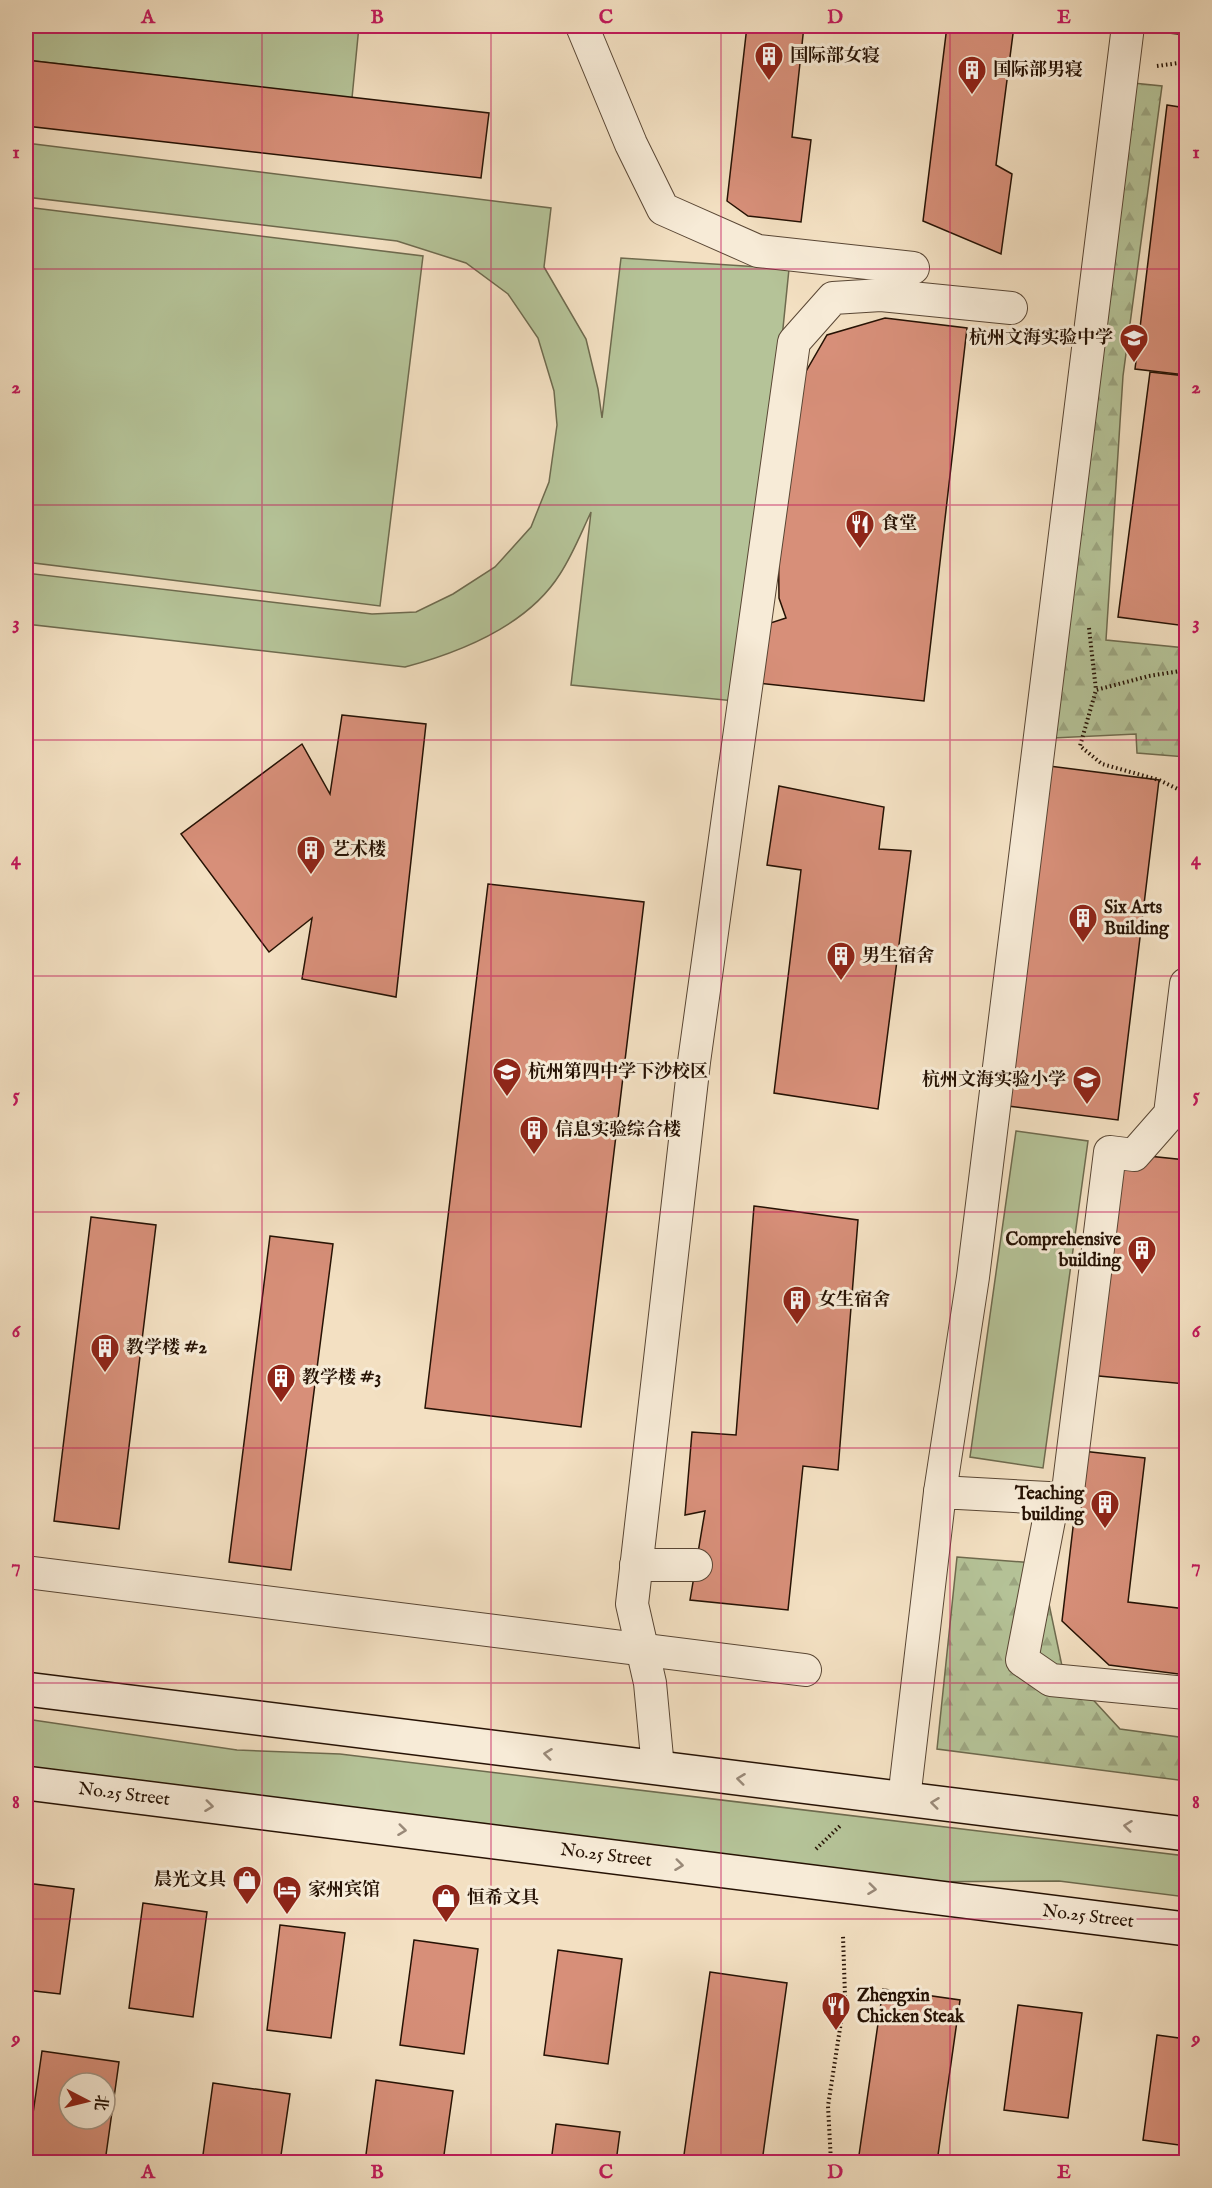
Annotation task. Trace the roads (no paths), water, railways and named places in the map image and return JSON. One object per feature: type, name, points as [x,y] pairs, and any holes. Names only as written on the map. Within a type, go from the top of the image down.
[{"type":"main road","points":[[26,1689],[1186,1834]]},
{"type":"main road","name":"No.25 Street","points":[[26,1783],[1186,1929]]},
{"type":"street","points":[[582,26],[631,144],[663,210],[758,251],[913,268]]},
{"type":"street","points":[[904,1799],[940,1492],[973,1276],[1128,26]]},
{"type":"street","points":[[658,1768],[650,1683],[632,1604],[696,1050],[794,342],[833,298],[881,295],[1011,308]]},
{"type":"street","points":[[940,1492],[1068,1499],[1110,1152],[1134,1155],[1170,1114],[1186,984]]},
{"type":"street","points":[[1053,1499],[1022,1660],[1051,1680],[1186,1693]]},
{"type":"street","points":[[636,1565],[696,1565]]},
{"type":"street","points":[[26,1572],[805,1670]]},
{"type":"place","name":"国际部女寝","points":[[769,82]]},
{"type":"place","name":"国际部男寝","points":[[972,96]]},
{"type":"place","name":"杭州文海实验中学","points":[[1134,364]]},
{"type":"place","name":"食堂","points":[[860,550]]},
{"type":"place","name":"艺术楼","points":[[311,876]]},
{"type":"place","name":"Six Arts Building","points":[[1083,944]]},
{"type":"place","name":"男生宿舍","points":[[841,982]]},
{"type":"place","name":"杭州第四中学下沙校区","points":[[507,1098]]},
{"type":"place","name":"杭州文海实验小学","points":[[1087,1106]]},
{"type":"place","name":"信息实验综合楼","points":[[534,1156]]},
{"type":"place","name":"Comprehensive building","points":[[1142,1276]]},
{"type":"place","name":"女生宿舍","points":[[797,1326]]},
{"type":"place","name":"教学楼 #2","points":[[105,1374]]},
{"type":"place","name":"教学楼 #3","points":[[281,1404]]},
{"type":"place","name":"Teaching building","points":[[1105,1530]]},
{"type":"place","name":"晨光文具","points":[[247,1906]]},
{"type":"place","name":"家州宾馆","points":[[287,1916]]},
{"type":"place","name":"恒希文具","points":[[446,1924]]},
{"type":"place","name":"Zhengxin Chicken Steak","points":[[836,2032]]}]
